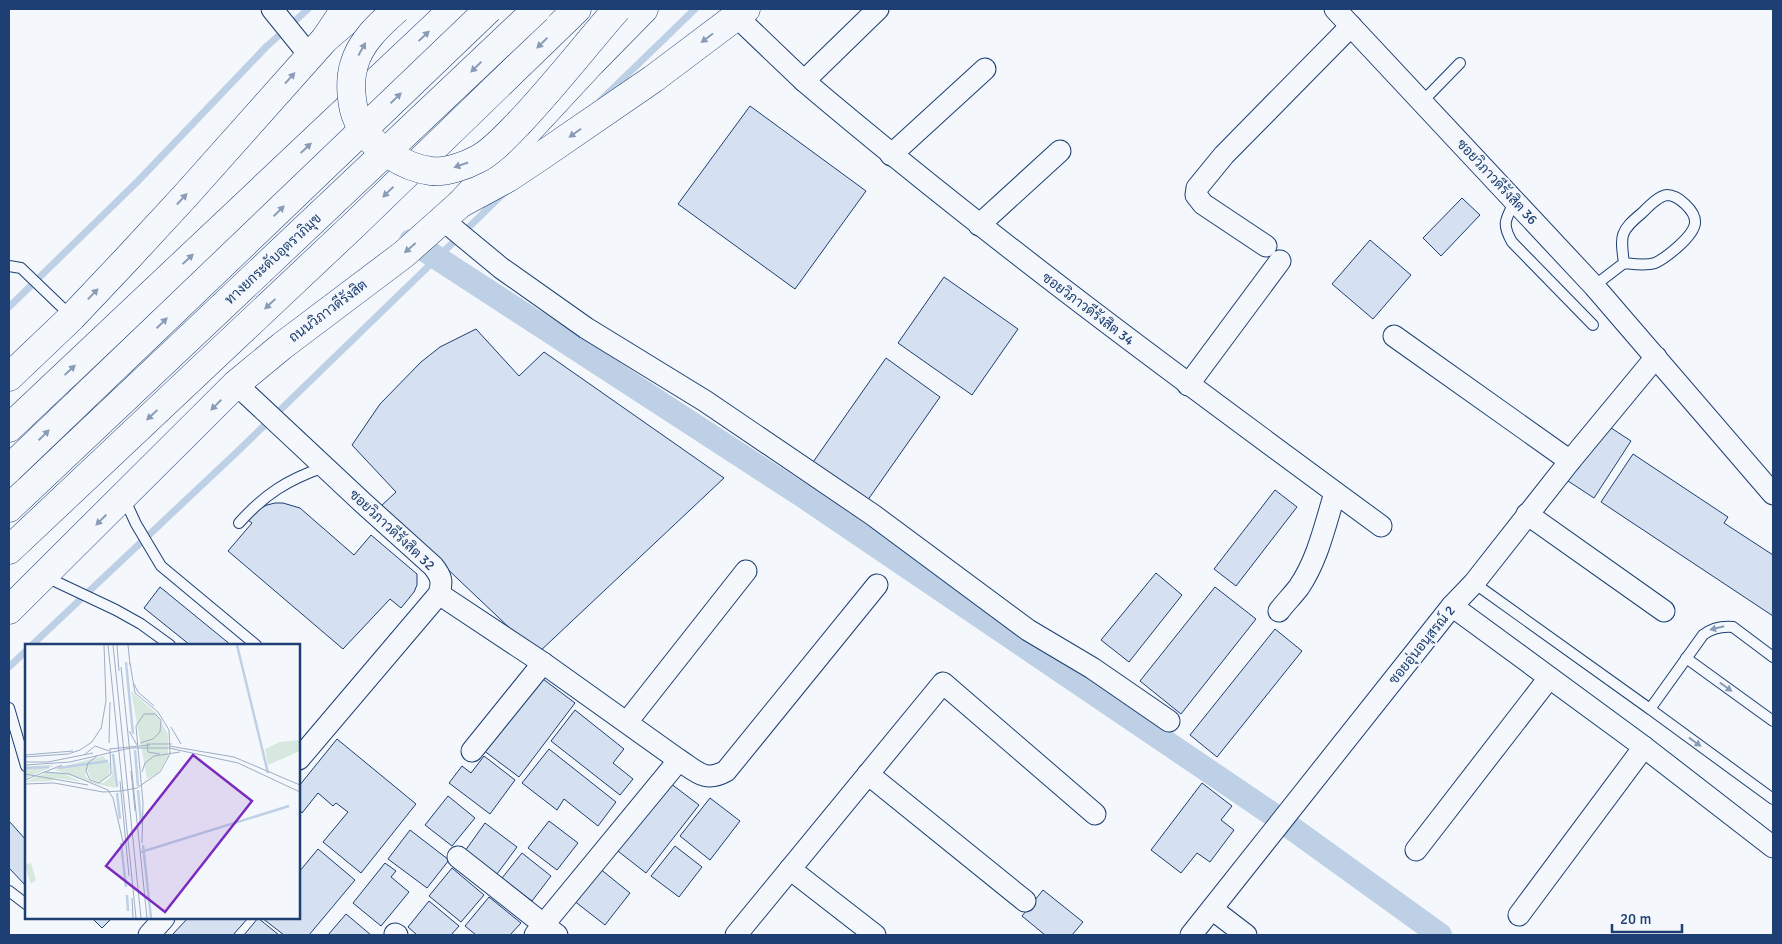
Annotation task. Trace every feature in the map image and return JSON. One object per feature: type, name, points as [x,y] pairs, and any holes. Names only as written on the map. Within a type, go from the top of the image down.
[{"type":"main road","points":[[9,377],[72,317],[186,196],[309,44],[345,9]]},
{"type":"main road","points":[[309,44],[360,9]]},
{"type":"main road","points":[[397,9],[380,24],[364,44],[354,65],[351,92],[358,121],[378,148],[411,167],[432,171],[456,168],[479,159],[506,136],[617,9]]},
{"type":"main road","points":[[9,428],[453,9]]},
{"type":"main road","points":[[9,469],[489,9]]},
{"type":"main road","name":"ทางยกระดับอุตราภิมุข","points":[[9,508],[537,9]]},
{"type":"main road","points":[[9,550],[354,225],[577,9]]},
{"type":"main road","name":"ถนนวิภาวดีรังสิต","points":[[9,610],[124,498],[236,384],[282,346],[404,254],[451,212],[644,9]]},
{"type":"main road","points":[[451,212],[508,178],[653,79],[741,12]]},
{"type":"main road","points":[[9,516],[35,483]]},
{"type":"street","points":[[804,81],[878,9]]},
{"type":"street","name":"ซอยวิภาวดีรังสิต 36","points":[[1335,9],[1594,286],[1773,494]]},
{"type":"street","name":"ซอยวิภาวดีรังสิต 34","points":[[741,12],[804,81],[891,155],[1188,385],[1381,526]]},
{"type":"street","points":[[276,14],[309,44]]},
{"type":"street","points":[[1188,385],[1273,254],[1203,204],[1196,195],[1197,188],[1224,155],[1351,26]]},
{"type":"street","points":[[891,155],[985,69]]},
{"type":"street","points":[[979,225],[1060,151]]},
{"type":"street","points":[[451,212],[502,268],[586,328],[705,401],[873,515],[1028,630],[1092,668],[1169,721]]},
{"type":"street","points":[[1394,336],[1570,461]]},
{"type":"street","name":"ซอยอุ่นอนุสรณ์ 2","points":[[1191,935],[1452,606],[1474,583],[1527,514],[1656,357]]},
{"type":"street","name":"ซอยวิภาวดีรังสิต 32","points":[[236,384],[433,566],[440,575],[442,583],[439,594]]},
{"type":"street","points":[[1279,611],[1299,587],[1310,568],[1317,552],[1335,493]]},
{"type":"street","points":[[1527,514],[1664,611]]},
{"type":"street","points":[[627,722],[746,571]]},
{"type":"street","points":[[300,758],[439,594],[627,722],[678,760],[705,777],[717,776],[726,771],[877,584]]},
{"type":"street","points":[[1452,606],[1644,747],[1773,847]]},
{"type":"street","points":[[472,751],[543,664]]},
{"type":"street","points":[[1416,850],[1549,678]]},
{"type":"street","points":[[736,935],[943,683],[1095,814]]},
{"type":"street","points":[[1518,915],[1644,747]]},
{"type":"street","points":[[458,858],[545,932],[678,760]]},
{"type":"street","points":[[868,774],[1024,901]]},
{"type":"street","points":[[790,869],[875,935]]},
{"type":"street","points":[[1212,909],[1246,935]]},
{"type":"street","points":[[149,935],[163,919]]},
{"type":"lane","points":[[1422,102],[1460,63]]},
{"type":"lane","points":[[1594,286],[1624,263],[1642,265],[1654,263],[1666,256],[1690,236],[1695,223],[1693,215],[1686,204],[1672,196],[1665,195],[1640,214],[1622,234],[1621,242],[1624,263]]},
{"type":"lane","points":[[1515,201],[1505,223],[1506,231],[1512,242],[1593,326]]},
{"type":"lane","points":[[9,266],[20,268],[72,317]]},
{"type":"lane","points":[[239,523],[254,505],[272,491],[296,477],[324,467]]},
{"type":"lane","points":[[124,498],[136,524],[161,566],[255,644]]},
{"type":"lane","points":[[44,576],[141,624],[169,644]]},
{"type":"lane","points":[[1474,583],[1650,708],[1773,799]]},
{"type":"lane","points":[[1650,708],[1702,635],[1708,631],[1726,626],[1733,627],[1773,657]]},
{"type":"lane","points":[[1686,658],[1773,721]]},
{"type":"lane","points":[[9,708],[25,763]]},
{"type":"lane","points":[[9,891],[25,903]]},
{"type":"building","points":[[750,106],[866,191],[795,289],[678,204]]},
{"type":"building","points":[[1462,198],[1480,215],[1441,256],[1423,238]]},
{"type":"building","points":[[1370,240],[1411,275],[1373,319],[1332,284]]},
{"type":"building","points":[[944,277],[1018,329],[972,395],[898,343]]},
{"type":"building","points":[[476,329],[519,376],[544,352],[724,478],[537,654],[381,506],[396,492],[352,445],[380,404],[421,362],[440,347]]},
{"type":"building","points":[[886,358],[940,397],[865,504],[811,465]]},
{"type":"building","points":[[1605,424],[1631,441],[1594,498],[1568,481]]},
{"type":"building","points":[[1633,454],[1728,517],[1724,523],[1773,555],[1773,616],[1601,502]]},
{"type":"building","points":[[1275,490],[1297,507],[1236,586],[1214,569]]},
{"type":"building","points":[[275,503],[283,503],[300,508],[354,555],[371,535],[417,574],[417,585],[414,592],[401,608],[390,599],[343,649],[228,551],[252,523],[248,520],[259,509]]},
{"type":"building","points":[[1156,573],[1182,595],[1129,662],[1101,640]]},
{"type":"building","points":[[160,587],[230,644],[189,644],[144,608]]},
{"type":"building","points":[[1215,587],[1256,619],[1181,714],[1140,681]]},
{"type":"building","points":[[1275,629],[1302,651],[1217,757],[1190,735]]},
{"type":"building","points":[[539,676],[575,703],[519,777],[483,750]]},
{"type":"building","points":[[575,710],[624,749],[613,763],[633,779],[620,795],[551,741]]},
{"type":"building","points":[[337,739],[416,804],[361,873],[323,842],[348,812],[336,803],[333,806],[318,793],[302,813],[300,810],[300,785]]},
{"type":"building","points":[[549,749],[616,802],[598,826],[564,799],[557,810],[522,783]]},
{"type":"building","points":[[484,756],[515,780],[490,814],[449,783],[462,766],[471,773]]},
{"type":"building","points":[[666,780],[699,805],[646,873],[614,848]]},
{"type":"building","points":[[1202,783],[1232,806],[1221,820],[1234,830],[1210,862],[1197,853],[1181,873],[1151,850]]},
{"type":"building","points":[[448,796],[475,818],[452,846],[425,825]]},
{"type":"building","points":[[710,798],[740,821],[710,860],[680,836]]},
{"type":"building","points":[[9,821],[25,839],[25,885],[9,868]]},
{"type":"building","points":[[549,821],[578,843],[557,870],[528,848]]},
{"type":"building","points":[[485,823],[517,847],[497,874],[465,851]]},
{"type":"building","points":[[410,830],[449,860],[427,888],[388,859]]},
{"type":"building","points":[[675,846],[702,867],[679,897],[651,876]]},
{"type":"building","points":[[318,849],[355,880],[309,935],[284,935],[263,919],[300,919],[300,871]]},
{"type":"building","points":[[522,853],[551,876],[532,901],[502,878]]},
{"type":"building","points":[[385,863],[396,871],[391,877],[409,892],[381,926],[353,903]]},
{"type":"building","points":[[452,868],[484,895],[461,922],[429,896]]},
{"type":"building","points":[[599,868],[630,893],[605,925],[573,900]]},
{"type":"building","points":[[1043,890],[1083,922],[1072,935],[1045,935],[1022,916]]},
{"type":"building","points":[[489,897],[521,923],[510,935],[476,935],[465,926]]},
{"type":"building","points":[[429,901],[459,926],[451,935],[417,935],[408,927]]},
{"type":"building","points":[[346,914],[371,935],[328,935]]},
{"type":"building","points":[[93,919],[111,919],[102,928]]},
{"type":"building","points":[[187,919],[247,919],[233,935],[172,935]]},
{"type":"building","points":[[259,919],[279,935],[244,935]]},
{"type":"waterway","points":[[9,307],[138,181],[266,47],[308,9]]},
{"type":"waterway","points":[[600,101],[695,9]]},
{"type":"waterway","points":[[33,644],[238,451],[504,193]]},
{"type":"waterway","points":[[411,241],[803,496],[1272,814],[1440,935]]},
{"type":"waterway","points":[[9,667],[25,652]]}]
